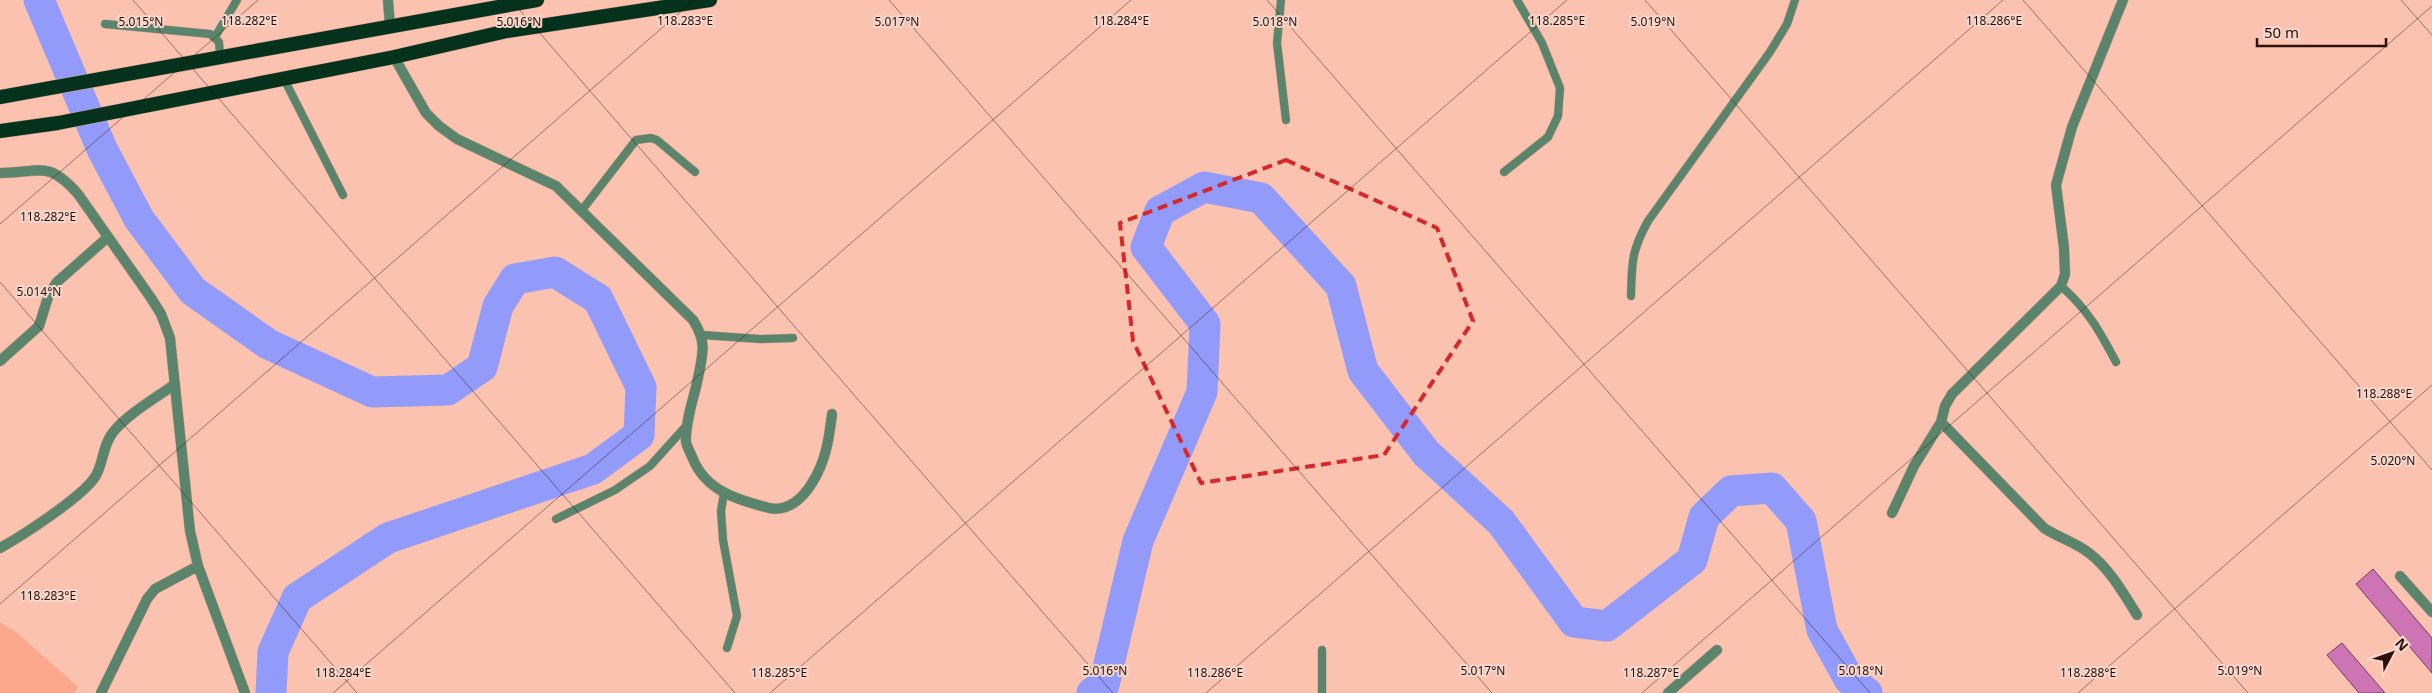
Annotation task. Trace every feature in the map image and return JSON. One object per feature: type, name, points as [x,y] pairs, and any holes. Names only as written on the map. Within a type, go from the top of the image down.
[{"type":"highway","points":[[0,97],[536,0]]},
{"type":"highway","points":[[0,131],[58,122],[284,79],[394,57],[507,31],[710,0]]},
{"type":"street","points":[[388,0],[390,26]]},
{"type":"street","points":[[1892,513],[1914,466],[1941,422],[1945,406],[1952,394],[2061,286],[2065,274],[2064,248],[2056,185],[2072,127],[2122,0]]},
{"type":"street","points":[[394,57],[426,113],[439,126],[457,139],[556,186],[693,320],[702,335],[703,352],[688,423],[686,443],[697,471],[716,490],[745,502],[773,509],[794,505],[809,488],[820,471],[828,446],[832,414]]},
{"type":"street","points":[[0,173],[15,173],[34,169],[49,170],[65,179],[161,314],[170,338],[190,531],[198,566],[245,693]]},
{"type":"street","points":[[0,361],[39,326],[49,294],[56,282],[108,237]]},
{"type":"street","points":[[0,548],[44,519],[84,488],[96,476],[103,450],[114,431],[175,384]]},
{"type":"street","points":[[1941,422],[2044,528],[2054,535],[2065,537],[2090,553],[2106,570],[2137,616]]},
{"type":"street","points":[[101,693],[147,599],[155,589],[198,566]]},
{"type":"street","points":[[2400,576],[2432,612]]},
{"type":"street","points":[[1668,693],[1718,650]]},
{"type":"lane","points":[[215,37],[237,0]]},
{"type":"lane","points":[[1281,0],[1277,43],[1286,120]]},
{"type":"lane","points":[[1504,172],[1548,137],[1558,116],[1560,88],[1542,44],[1517,0]]},
{"type":"lane","points":[[1632,296],[1632,258],[1638,239],[1648,221],[1770,52],[1788,24],[1796,0]]},
{"type":"lane","points":[[105,24],[210,34],[219,42],[220,56]]},
{"type":"lane","points":[[284,79],[343,194]]},
{"type":"lane","points":[[582,210],[636,140],[651,138],[658,140],[695,172]]},
{"type":"lane","points":[[2061,286],[2082,305],[2098,328],[2116,362]]},
{"type":"lane","points":[[702,335],[760,339],[793,338]]},
{"type":"lane","points":[[556,519],[615,490],[650,466],[688,423]]},
{"type":"lane","points":[[724,493],[721,511],[723,540],[738,616],[727,648]]},
{"type":"lane","points":[[1322,650],[1322,693]]},
{"type":"highlighted area","points":[[1286,160],[1437,228],[1473,321],[1384,455],[1201,483],[1133,341],[1120,223]]},
{"type":"shaded area","points":[[0,622],[16,632],[78,687],[75,693],[0,693]]},
{"type":"building","points":[[2373,569],[2432,638],[2432,673],[2356,584]]},
{"type":"building","points":[[2342,643],[2385,693],[2359,693],[2327,655]]},
{"type":"waterway","points":[[39,0],[102,149],[139,219],[193,291],[268,344],[372,392],[448,390],[482,367],[498,306],[515,279],[555,272],[598,299],[641,387],[639,435],[593,469],[388,538],[297,598],[273,652],[271,693]]},
{"type":"waterway","points":[[1092,693],[1104,685],[1138,541],[1202,392],[1205,324],[1146,247],[1160,211],[1204,187],[1261,198],[1341,286],[1363,371],[1426,453],[1501,522],[1574,622],[1607,626],[1692,560],[1704,517],[1731,491],[1772,488],[1801,521],[1822,630],[1849,679],[1867,693]]}]
